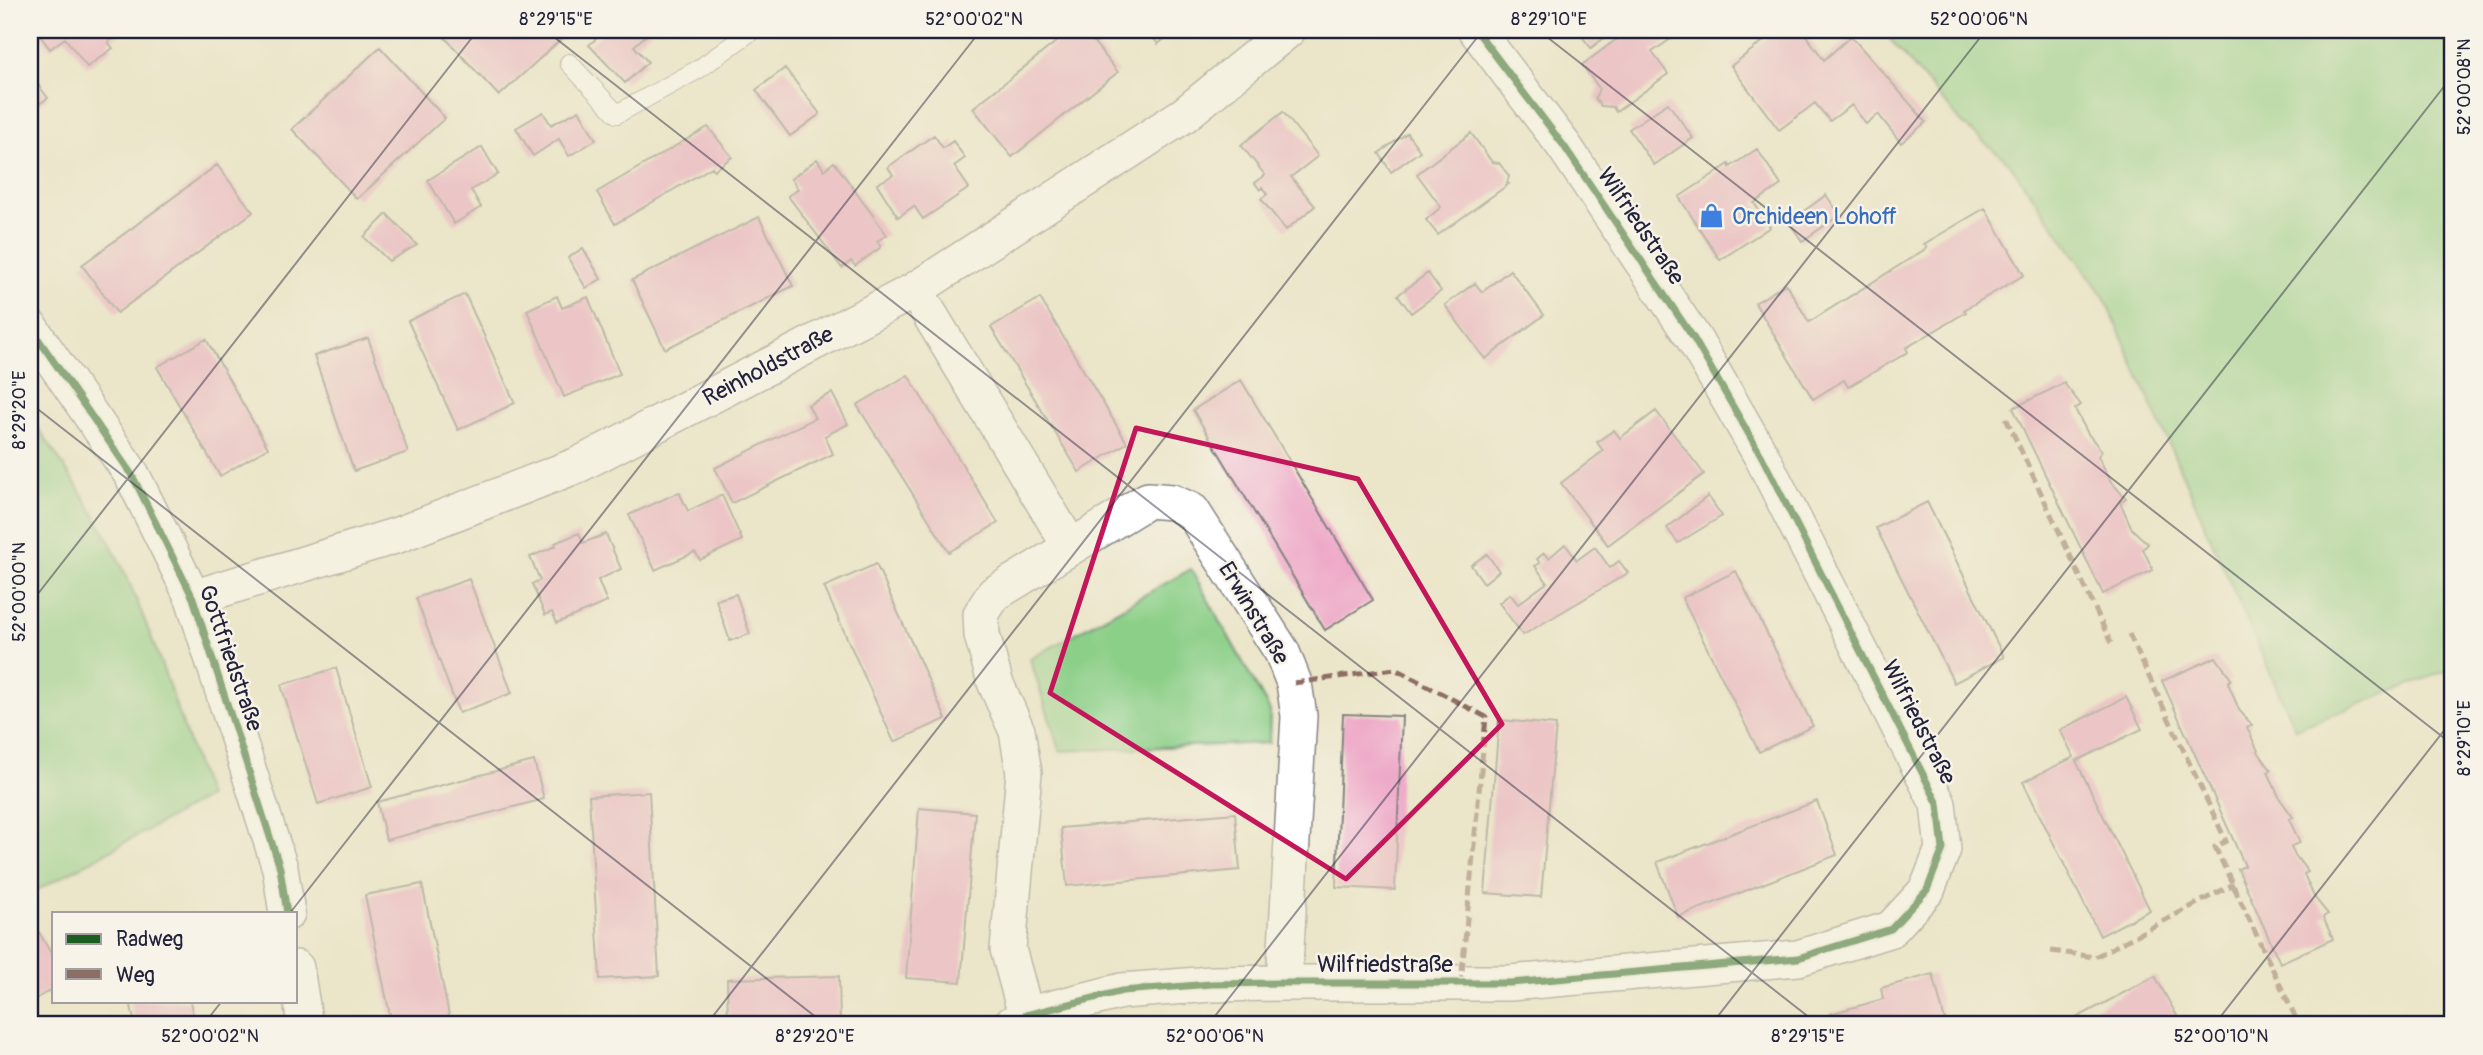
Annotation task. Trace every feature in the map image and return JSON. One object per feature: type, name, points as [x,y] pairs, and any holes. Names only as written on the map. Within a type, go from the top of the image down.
[{"type":"street","name":"Reinholdstraße","points":[[193,598],[398,535],[578,465],[915,290],[1184,115],[1288,30]]},
{"type":"street","name":"Wilfriedstraße","points":[[1018,1020],[1122,991],[1211,984],[1510,983],[1798,958],[1891,929],[1927,890],[1943,849],[1938,804],[1762,457],[1694,339],[1564,146],[1476,30]]},
{"type":"street","points":[[915,290],[1070,546]]},
{"type":"street","name":"Gottfriedstraße","points":[[30,327],[132,475],[193,598],[280,868],[287,912]]},
{"type":"street","name":"Erwinstraße","points":[[1018,1020],[1008,949],[1024,774],[1017,731],[995,682],[982,635],[981,614],[993,594],[1149,500],[1172,502],[1192,511],[1282,652],[1294,683],[1299,716],[1284,983]]},
{"type":"street","points":[[298,981],[305,1025]]},
{"type":"lane","points":[[569,63],[617,114],[699,69],[753,30]]},
{"type":"highlighted area","points":[[1136,428],[1358,479],[1502,724],[1346,879],[1050,693]]},
{"type":"green space","points":[[1882,30],[2453,30],[2453,668],[2295,729],[2104,297],[2009,163],[1962,123]]},
{"type":"green space","points":[[30,416],[92,511],[124,571],[158,655],[208,797],[30,894]]},
{"type":"green space","points":[[1191,569],[1270,711],[1269,743],[1060,751],[1030,659]]},
{"type":"building","points":[[36,30],[125,30],[108,42],[113,48],[87,67],[65,38],[50,49]]},
{"type":"building","points":[[438,30],[571,30],[499,96]]},
{"type":"building","points":[[606,30],[652,30],[634,46],[648,62],[625,83],[589,45]]},
{"type":"building","points":[[1071,30],[1084,30],[1118,72],[1012,157],[973,108]]},
{"type":"building","points":[[1147,30],[1175,30],[1158,44]]},
{"type":"building","points":[[1577,30],[1614,30],[1591,48]]},
{"type":"building","points":[[1629,30],[1635,30],[1640,36],[1649,30],[1666,30],[1672,38],[1652,52],[1668,74],[1616,112],[1613,107],[1601,106],[1595,99],[1599,88],[1582,65]]},
{"type":"building","points":[[1778,30],[1802,30],[1824,60],[1851,36],[1926,122],[1901,143],[1878,114],[1866,124],[1852,105],[1830,121],[1815,103],[1779,130],[1731,66]]},
{"type":"building","points":[[380,47],[445,118],[357,199],[292,129]]},
{"type":"building","points":[[785,68],[820,114],[790,136],[756,90]]},
{"type":"building","points":[[30,74],[48,98],[33,108],[30,103]]},
{"type":"building","points":[[1668,103],[1693,138],[1654,165],[1629,129]]},
{"type":"building","points":[[579,110],[596,140],[569,156],[559,139],[533,156],[516,128],[543,112],[551,125]]},
{"type":"building","points":[[1283,112],[1318,156],[1291,177],[1315,206],[1286,230],[1261,199],[1267,194],[1255,183],[1265,175],[1241,145]]},
{"type":"building","points":[[708,127],[732,157],[714,170],[712,167],[615,224],[597,192]]},
{"type":"building","points":[[1407,133],[1420,151],[1391,172],[1379,153]]},
{"type":"building","points":[[1471,133],[1492,162],[1499,163],[1509,176],[1509,184],[1438,235],[1426,220],[1441,207],[1417,174]]},
{"type":"building","points":[[934,135],[943,148],[953,141],[965,158],[954,166],[969,188],[923,219],[914,206],[898,217],[877,184],[893,175],[888,167]]},
{"type":"building","points":[[482,147],[498,174],[471,190],[481,207],[454,224],[428,180]]},
{"type":"building","points":[[1757,149],[1781,185],[1754,203],[1770,227],[1720,260],[1679,197]]},
{"type":"building","points":[[817,159],[824,170],[834,162],[887,235],[877,241],[881,247],[855,266],[851,261],[842,268],[788,196],[798,189],[791,179]]},
{"type":"building","points":[[217,165],[253,212],[117,313],[82,265]]},
{"type":"building","points":[[1826,195],[1840,215],[1802,241],[1789,222]]},
{"type":"building","points":[[1985,208],[2024,275],[1906,348],[1908,352],[1848,387],[1844,380],[1813,399],[1755,303],[1786,284],[1809,322],[1927,248],[1924,244]]},
{"type":"building","points":[[387,214],[417,245],[389,261],[364,237]]},
{"type":"building","points":[[759,217],[793,286],[665,349],[632,280]]},
{"type":"building","points":[[583,248],[601,279],[586,288],[568,258]]},
{"type":"building","points":[[1510,270],[1544,315],[1485,359],[1445,305],[1475,283],[1482,292]]},
{"type":"building","points":[[1428,273],[1441,291],[1411,313],[1398,295]]},
{"type":"building","points":[[465,294],[515,403],[458,430],[408,321]]},
{"type":"building","points":[[557,296],[562,308],[588,297],[620,374],[564,397],[527,310]]},
{"type":"building","points":[[1040,298],[1127,443],[1079,472],[991,327]]},
{"type":"building","points":[[368,338],[408,452],[354,471],[314,356]]},
{"type":"building","points":[[206,339],[268,448],[220,476],[157,367]]},
{"type":"building","points":[[908,375],[998,523],[949,552],[857,405]]},
{"type":"building","points":[[1241,380],[1373,600],[1325,630],[1193,410]]},
{"type":"building","points":[[2064,383],[2081,405],[2075,409],[2088,434],[2102,451],[2098,456],[2111,482],[2126,498],[2120,502],[2132,529],[2148,544],[2143,549],[2153,570],[2103,594],[2013,408]]},
{"type":"building","points":[[832,393],[848,424],[825,436],[833,454],[732,503],[715,468],[815,418],[808,405]]},
{"type":"building","points":[[1656,411],[1704,474],[1608,545],[1561,483],[1603,451],[1597,442],[1614,430],[1620,438]]},
{"type":"building","points":[[679,492],[688,511],[722,495],[742,540],[700,560],[695,552],[655,570],[629,515]]},
{"type":"building","points":[[1708,496],[1722,516],[1678,543],[1667,528]]},
{"type":"building","points":[[1927,502],[2004,657],[1954,683],[1876,528]]},
{"type":"building","points":[[579,533],[583,543],[606,534],[621,569],[598,580],[607,602],[557,623],[552,612],[545,615],[532,584],[540,580],[530,557]]},
{"type":"building","points":[[1565,544],[1577,560],[1595,547],[1610,568],[1619,561],[1628,573],[1523,635],[1499,603],[1510,594],[1518,604],[1545,584],[1547,582],[1535,566],[1540,563],[1537,559],[1544,553],[1549,558]]},
{"type":"building","points":[[1487,554],[1499,571],[1484,583],[1471,565]]},
{"type":"building","points":[[876,564],[946,719],[894,742],[824,587]]},
{"type":"building","points":[[1736,571],[1813,726],[1759,752],[1682,598]]},
{"type":"building","points":[[469,579],[512,693],[459,713],[416,598]]},
{"type":"building","points":[[736,594],[750,634],[730,641],[716,600]]},
{"type":"building","points":[[2216,657],[2231,679],[2228,683],[2239,710],[2252,725],[2247,728],[2271,770],[2268,772],[2280,799],[2293,817],[2289,819],[2300,843],[2291,846],[2308,872],[2304,874],[2314,897],[2328,914],[2323,917],[2333,939],[2280,963],[2238,869],[2245,866],[2162,681]]},
{"type":"building","points":[[336,668],[372,787],[318,804],[281,685]]},
{"type":"building","points":[[2126,697],[2142,729],[2076,761],[2150,910],[2100,936],[2023,782],[2074,757],[2060,730]]},
{"type":"building","points":[[1343,714],[1402,716],[1395,890],[1336,887]]},
{"type":"building","points":[[1499,720],[1556,725],[1541,897],[1485,893]]},
{"type":"building","points":[[534,761],[544,799],[386,840],[377,802]]},
{"type":"building","points":[[649,792],[659,976],[600,979],[589,796]]},
{"type":"building","points":[[1817,801],[1837,855],[1678,917],[1657,862]]},
{"type":"building","points":[[919,808],[975,813],[961,982],[906,978]]},
{"type":"building","points":[[1235,813],[1240,870],[1067,886],[1061,828]]},
{"type":"building","points":[[422,884],[451,1025],[392,1025],[365,895]]},
{"type":"building","points":[[39,932],[52,955],[52,989],[30,1002],[30,937]]},
{"type":"building","points":[[1933,974],[1946,1025],[1833,1025],[1830,1014],[1883,999],[1881,988]]},
{"type":"building","points":[[839,976],[840,1025],[728,1025],[727,979]]},
{"type":"building","points":[[2155,976],[2182,1025],[2063,1025],[2080,1016]]},
{"type":"building","points":[[130,1002],[190,1002],[195,1025],[135,1025]]},
{"type":"marked path","points":[[2006,418],[2111,643]]},
{"type":"marked path","points":[[2129,634],[2226,841],[2215,847],[2299,1025]]},
{"type":"marked path","points":[[1294,683],[1395,669],[1486,717],[1461,983]]},
{"type":"marked path","points":[[2051,951],[2095,957],[2234,884]]},
{"type":"cycle path","points":[[1010,1025],[1026,1015],[1122,991],[1211,984],[1510,983],[1798,958],[1891,929],[1927,890],[1943,849],[1938,804],[1762,457],[1694,339],[1564,146],[1476,30]]},
{"type":"cycle path","points":[[30,327],[132,475],[193,598],[280,868],[287,912]]},
{"type":"place","name":"Orchideen Lohoff","points":[[1712,216]]}]
